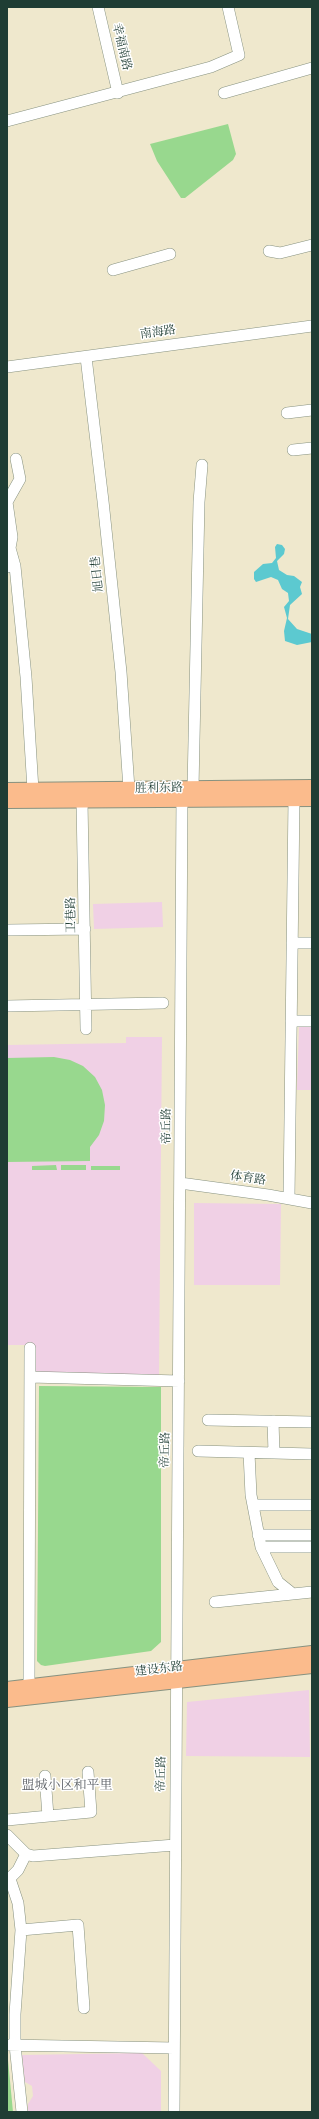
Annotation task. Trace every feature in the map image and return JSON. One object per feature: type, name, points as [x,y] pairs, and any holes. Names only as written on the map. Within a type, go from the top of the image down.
[{"type":"main road","name":"胜利东路","points":[[7,801],[82,800],[186,792],[312,787]]},
{"type":"main road","name":"胜利东路","points":[[7,790],[129,789],[312,799]]},
{"type":"main road","name":"建设东路","points":[[7,1700],[312,1653]]},
{"type":"main road","name":"建设东路","points":[[7,1689],[28,1686],[312,1666]]},
{"type":"street","name":"幸福南路","points":[[98,7],[118,93]]},
{"type":"street","points":[[7,121],[118,93],[203,67],[211,67],[239,56],[228,7]]},
{"type":"street","points":[[224,93],[312,68]]},
{"type":"street","points":[[269,251],[280,253],[312,245]]},
{"type":"street","points":[[114,270],[170,254]]},
{"type":"street","name":"南海路","points":[[7,367],[312,326]]},
{"type":"street","name":"旭日巷","points":[[86,357],[121,672],[129,789]]},
{"type":"street","points":[[287,413],[312,410]]},
{"type":"street","points":[[293,450],[312,448]]},
{"type":"street","points":[[16,459],[20,479],[7,502],[12,537],[10,548],[11,567],[26,678],[32,790]]},
{"type":"street","name":"帝丘路","points":[[174,2112],[180,1380],[180,1183],[186,792],[202,465]]},
{"type":"street","points":[[289,1198],[294,799]]},
{"type":"street","name":"卫巷路","points":[[82,800],[86,1029]]},
{"type":"street","points":[[8,930],[85,929]]},
{"type":"street","points":[[292,943],[312,943]]},
{"type":"street","points":[[7,1006],[164,1003]]},
{"type":"street","points":[[291,1021],[312,1021]]},
{"type":"street","name":"体育路","points":[[180,1183],[289,1198],[312,1203]]},
{"type":"street","points":[[28,1686],[30,1348]]},
{"type":"street","points":[[30,1377],[180,1380]]},
{"type":"street","points":[[208,1420],[312,1422]]},
{"type":"street","points":[[273,1421],[274,1453]]},
{"type":"street","points":[[198,1451],[312,1454]]},
{"type":"street","points":[[248,1453],[253,1505],[261,1547],[278,1582],[293,1594]]},
{"type":"street","points":[[253,1505],[312,1505]]},
{"type":"street","points":[[258,1535],[312,1535]]},
{"type":"street","points":[[261,1547],[312,1547]]},
{"type":"street","points":[[215,1602],[312,1592]]},
{"type":"street","points":[[7,1820],[91,1812],[88,1772]]},
{"type":"street","points":[[45,1776],[48,1816]]},
{"type":"street","points":[[7,1835],[26,1854],[33,1856],[175,1845]]},
{"type":"street","points":[[22,2112],[11,2045],[21,1930],[18,1903],[9,1880],[26,1854]]},
{"type":"street","points":[[21,1930],[78,1925],[84,2008]]},
{"type":"street","points":[[11,2045],[174,2048]]},
{"type":"shaded area","points":[[162,902],[163,927],[94,929],[93,904]]},
{"type":"shaded area","points":[[299,1026],[312,1026],[312,1090],[297,1090]]},
{"type":"shaded area","points":[[126,1037],[162,1037],[159,1375],[33,1374],[33,1345],[7,1345],[7,1045],[126,1043]]},
{"type":"shaded area","points":[[194,1203],[281,1204],[280,1285],[194,1285]]},
{"type":"shaded area","points":[[309,1690],[310,1757],[186,1756],[187,1702]]},
{"type":"shaded area","points":[[142,2053],[161,2071],[161,2112],[28,2112],[28,2104],[33,2096],[32,2086],[25,2082],[22,2055]]},
{"type":"green space","points":[[228,124],[236,154],[233,160],[185,198],[181,198],[157,161],[150,144]]},
{"type":"green space","points":[[54,1057],[70,1060],[83,1066],[95,1077],[102,1090],[105,1105],[104,1121],[99,1135],[90,1147],[90,1161],[7,1162],[7,1058]]},
{"type":"green space","points":[[56,1165],[57,1170],[32,1170],[32,1166]]},
{"type":"green space","points":[[61,1165],[86,1165],[86,1170],[61,1170]]},
{"type":"green space","points":[[91,1166],[120,1166],[120,1170],[91,1170]]},
{"type":"green space","points":[[39,1386],[161,1387],[161,1642],[151,1651],[45,1666],[41,1665],[37,1661]]},
{"type":"green space","points":[[7,2059],[8,2060],[13,2112],[7,2112]]},
{"type":"water","points":[[277,544],[282,545],[285,549],[284,554],[277,561],[279,570],[287,575],[294,576],[302,582],[300,587],[302,594],[290,605],[288,619],[297,629],[312,634],[312,642],[297,645],[285,641],[284,631],[287,618],[284,607],[289,601],[288,593],[282,589],[278,580],[271,577],[256,582],[254,579],[254,572],[263,564],[272,563],[276,558],[275,547]]},
{"type":"district","name":"盟城小区和平里","points":[[67,1786]]}]
